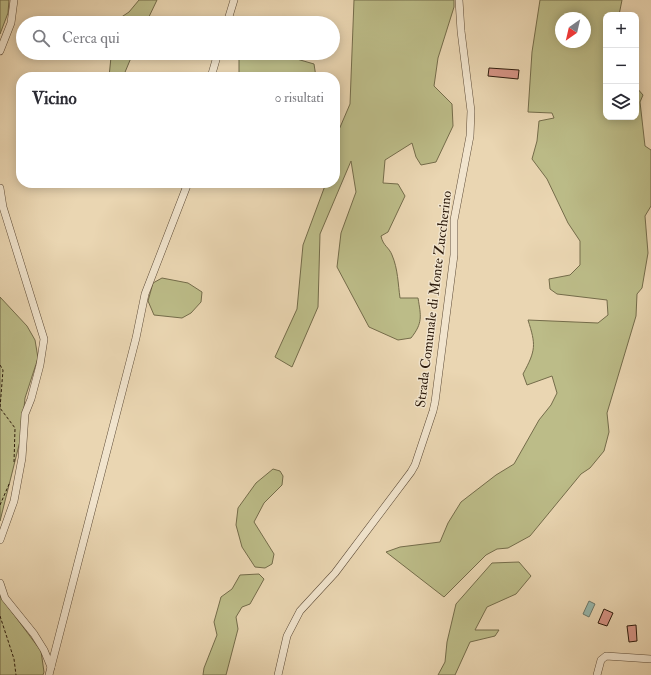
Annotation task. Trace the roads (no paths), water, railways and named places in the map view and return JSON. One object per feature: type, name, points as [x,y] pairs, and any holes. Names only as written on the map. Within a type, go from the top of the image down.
[{"type":"street","points":[[0,51],[11,24],[14,0]]},
{"type":"street","points":[[229,16],[234,0]]},
{"type":"street","name":"Strada Comunale di Monte Zuccherino","points":[[278,675],[285,641],[295,619],[302,608],[335,573],[415,466],[433,411],[454,262],[454,220],[471,132],[471,111],[460,27],[459,0]]},
{"type":"street","points":[[212,72],[216,60]]},
{"type":"street","points":[[0,188],[3,207],[44,339],[40,365],[31,399],[25,414],[22,458],[14,501],[0,540]]},
{"type":"street","points":[[50,671],[146,294],[186,188]]},
{"type":"street","points":[[0,583],[5,598],[34,634],[44,650],[50,671]]},
{"type":"street","points":[[597,675],[601,660],[606,656],[651,659]]},
{"type":"water","points":[[589,601],[595,604],[589,617],[583,614]]}]
